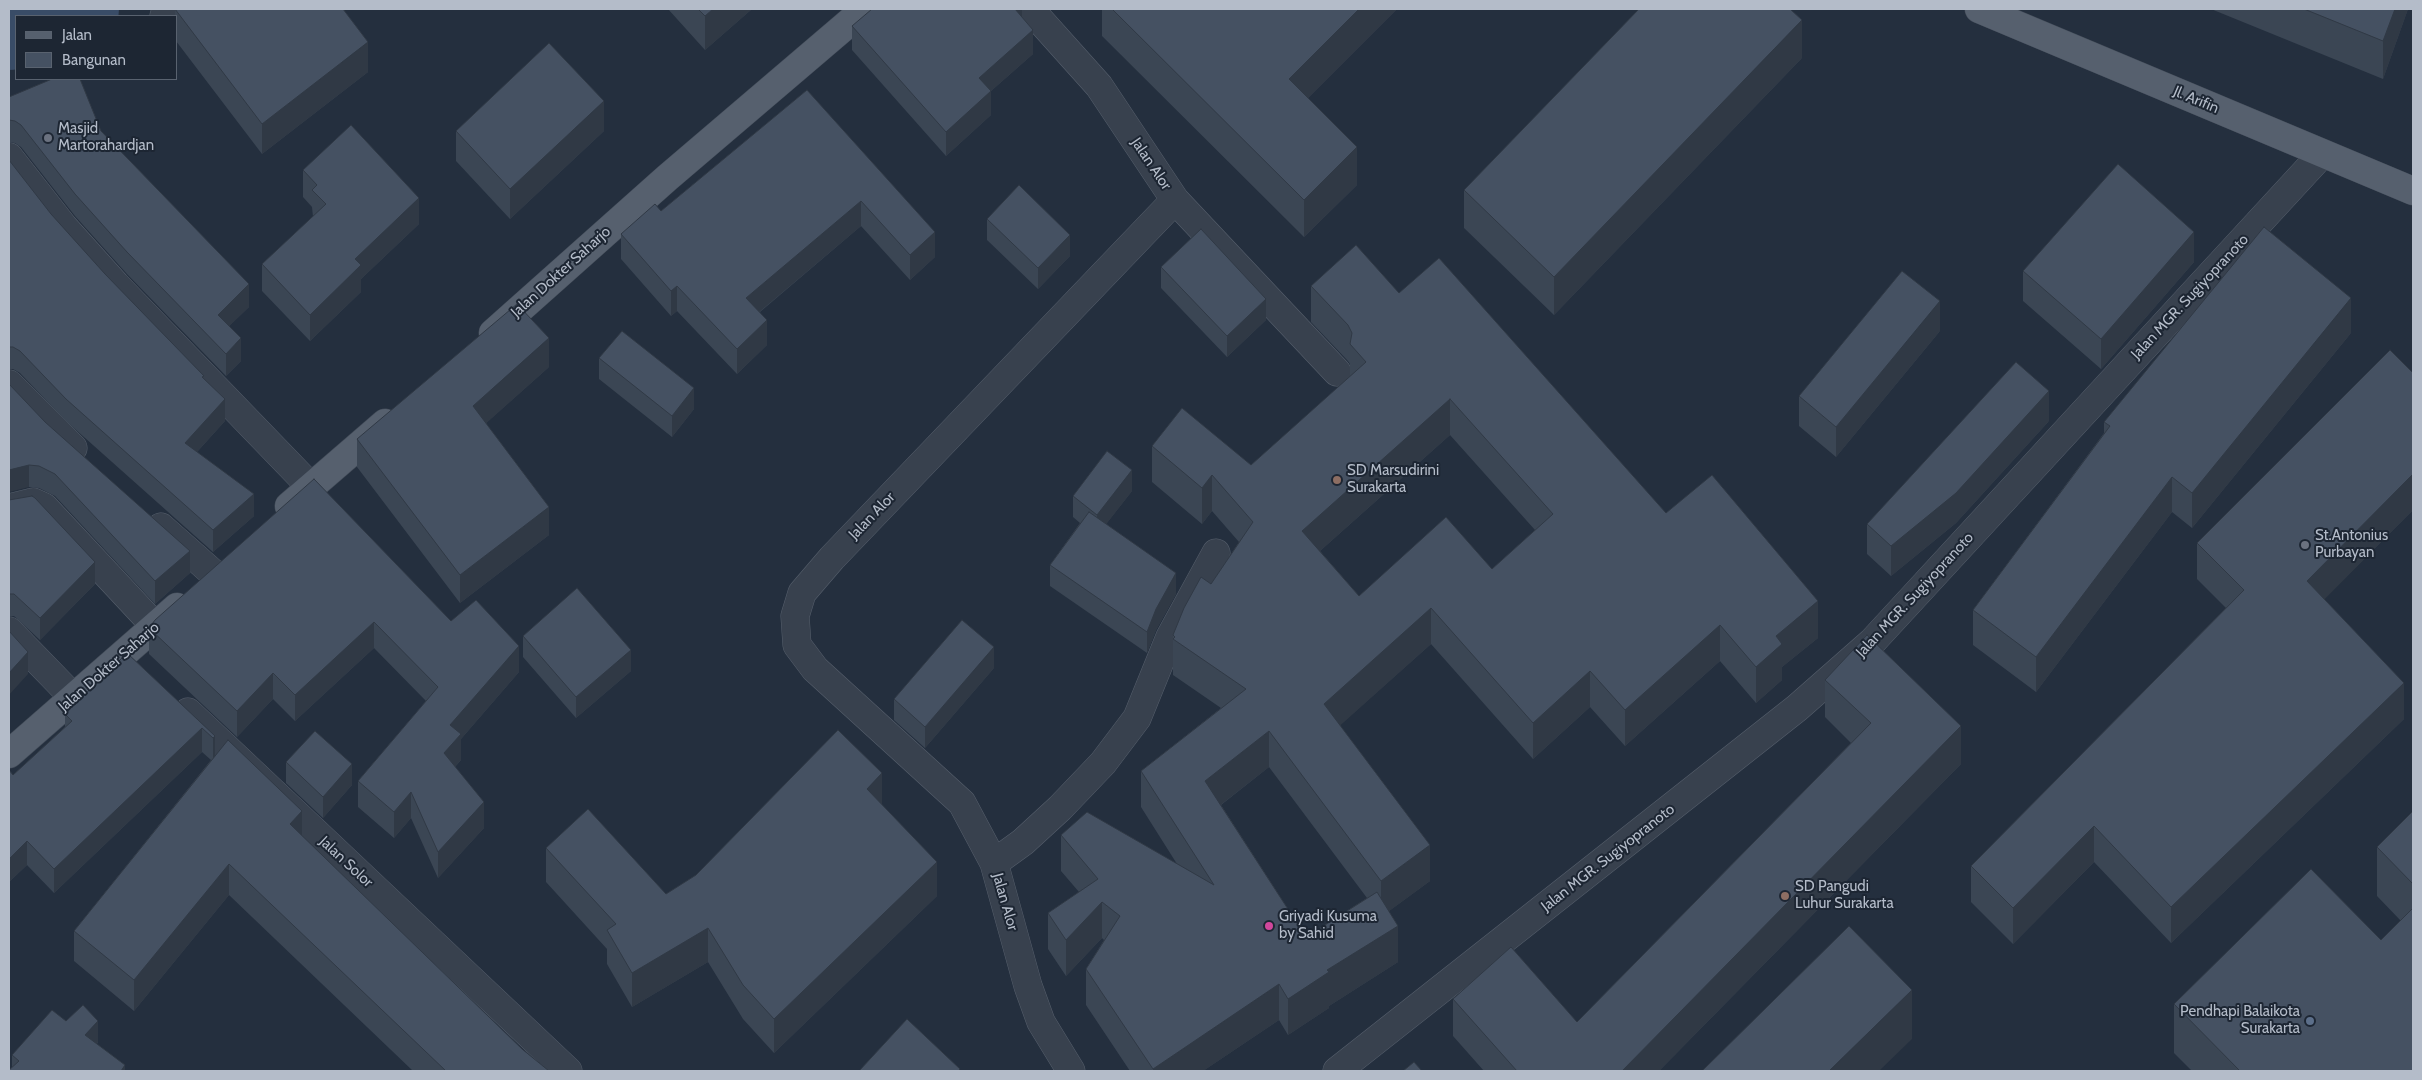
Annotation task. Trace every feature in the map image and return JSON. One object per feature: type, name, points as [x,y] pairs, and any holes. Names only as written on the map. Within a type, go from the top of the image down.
[{"type":"main road","name":"Jalan Dokter Saharjo","points":[[476,347],[667,178],[865,9]]},
{"type":"main road","name":"Jl. Arifin","points":[[1978,9],[2413,191]]},
{"type":"main road","points":[[269,524],[404,408]]},
{"type":"main road","name":"Jalan Dokter Saharjo","points":[[9,754],[74,698],[132,660],[155,626],[235,555]]},
{"type":"street","name":"Jalan Alor","points":[[1030,9],[1099,86],[1175,200],[832,558],[802,593],[795,616],[797,645],[815,669],[962,802],[994,863],[1028,986],[1041,1022],[1071,1071]]},
{"type":"street","name":"Jalan MGR. Sugiyopranoto","points":[[1337,1071],[1797,708],[1872,642],[2322,154]]},
{"type":"street","points":[[9,157],[63,226],[116,285],[311,487]]},
{"type":"street","points":[[1175,200],[1337,372]]},
{"type":"street","points":[[9,384],[55,432],[91,464]]},
{"type":"street","points":[[9,508],[32,502],[44,507],[155,626]]},
{"type":"street","points":[[142,509],[214,574]]},
{"type":"street","points":[[994,863],[1023,842],[1060,808],[1102,763],[1137,718],[1170,637],[1216,553]]},
{"type":"street","points":[[9,630],[74,698]]},
{"type":"street","name":"Jalan Solor","points":[[169,694],[568,1071]]},
{"type":"building","points":[[175,9],[343,9],[368,42],[262,124]]},
{"type":"building","points":[[698,9],[713,9],[705,16]]},
{"type":"building","points":[[872,9],[1015,9],[1033,30],[979,78],[991,91],[946,132],[852,26]]},
{"type":"building","points":[[1112,9],[1359,9],[1289,79],[1357,147],[1304,200]]},
{"type":"building","points":[[1639,9],[1790,9],[1802,20],[1554,277],[1464,190]]},
{"type":"building","points":[[2304,9],[2395,9],[2383,41]]},
{"type":"building","points":[[549,43],[604,101],[510,189],[456,131]]},
{"type":"building","points":[[50,80],[80,80],[101,131],[249,284],[218,315],[241,338],[226,354],[127,252],[75,194],[21,125],[9,120],[9,97]]},
{"type":"building","points":[[807,90],[935,232],[910,255],[861,201],[746,298],[767,320],[737,349],[677,286],[671,291],[621,234],[655,204],[661,211]]},
{"type":"building","points":[[351,125],[419,198],[355,259],[361,265],[310,315],[262,264],[326,204],[312,190],[317,185],[303,170]]},
{"type":"building","points":[[9,160],[51,214],[105,274],[225,399],[185,443],[254,494],[213,530],[66,399],[20,351],[9,347]]},
{"type":"building","points":[[2118,164],[2194,232],[2101,339],[2023,271]]},
{"type":"building","points":[[1019,185],[1070,235],[1038,268],[987,219]]},
{"type":"building","points":[[2264,227],[2351,298],[2192,493],[2172,477],[2036,657],[1973,610],[2110,426],[2104,422]]},
{"type":"building","points":[[1201,229],[1266,299],[1227,336],[1161,267]]},
{"type":"building","points":[[1356,245],[1399,293],[1439,258],[1666,513],[1712,475],[1818,601],[1776,636],[1782,644],[1756,667],[1720,625],[1625,710],[1590,671],[1533,723],[1431,608],[1324,704],[1430,845],[1381,881],[1269,731],[1205,781],[1306,937],[1377,892],[1398,926],[1327,970],[1329,972],[1288,999],[1279,984],[1153,1069],[1086,969],[1120,916],[1102,902],[1066,940],[1048,913],[1098,879],[1061,835],[1087,812],[1214,885],[1141,771],[1246,689],[1173,639],[1175,637],[1173,635],[1184,608],[1201,577],[1211,584],[1253,522],[1212,475],[1202,488],[1152,446],[1182,408],[1251,465],[1366,362],[1350,344],[1352,333],[1348,325],[1311,286]],"holes":[[[1450,399],[1553,514],[1492,569],[1446,517],[1359,596],[1302,531]]]},
{"type":"building","points":[[1902,271],[1940,301],[1836,427],[1799,396]]},
{"type":"building","points":[[517,304],[549,338],[473,406],[549,507],[460,575],[357,439]]},
{"type":"building","points":[[622,331],[694,388],[672,416],[599,358]]},
{"type":"building","points":[[2390,350],[2413,373],[2413,474],[2307,581],[2404,683],[2171,907],[2094,826],[2013,908],[1971,866],[2244,590],[2197,543]]},
{"type":"building","points":[[2016,362],[2049,391],[1956,493],[1891,546],[1867,524]]},
{"type":"building","points":[[9,384],[45,422],[190,551],[155,581],[55,474],[39,466],[29,465],[9,470]]},
{"type":"building","points":[[1107,451],[1132,470],[1097,515],[1073,496]]},
{"type":"building","points":[[314,479],[451,621],[476,600],[519,646],[450,725],[461,734],[444,753],[484,802],[438,852],[411,792],[394,812],[358,781],[438,687],[374,622],[295,695],[273,673],[237,711],[149,628],[155,620]]},
{"type":"building","points":[[32,496],[95,562],[40,618],[14,594],[9,594],[9,500]]},
{"type":"building","points":[[1089,512],[1176,573],[1156,609],[1147,632],[1050,565]]},
{"type":"building","points":[[577,588],[631,650],[576,697],[523,636]]},
{"type":"building","points":[[962,620],[994,647],[925,727],[894,699]]},
{"type":"building","points":[[9,631],[28,652],[9,673]]},
{"type":"building","points":[[1867,635],[1961,726],[1622,1071],[1517,1071],[1453,999],[1511,947],[1577,1022],[1871,723],[1825,680]]},
{"type":"building","points":[[127,653],[215,736],[213,738],[202,728],[54,869],[27,841],[9,859],[9,770],[13,775],[72,721],[65,714]]},
{"type":"building","points":[[838,730],[882,773],[867,789],[937,862],[774,1019],[743,985],[708,928],[632,973],[607,930],[616,924],[546,848],[588,809],[666,894],[696,875]]},
{"type":"building","points":[[315,731],[352,764],[323,797],[286,762]]},
{"type":"building","points":[[228,740],[302,811],[290,824],[522,1049],[549,1071],[446,1071],[229,864],[134,980],[74,931]]},
{"type":"building","points":[[2413,811],[2413,884],[2377,847]]},
{"type":"building","name":"Pendhapi Balaikota Surakarta","points":[[2311,869],[2381,940],[2413,908],[2413,1071],[2240,1071],[2174,1004]]},
{"type":"building","points":[[1849,926],[1912,990],[1829,1071],[1702,1071]]},
{"type":"building","points":[[83,1005],[98,1021],[85,1035],[125,1065],[121,1071],[9,1071],[19,1061],[12,1055],[52,1010],[66,1021]]},
{"type":"building","points":[[907,1019],[960,1069],[958,1071],[859,1071]]},
{"type":"building","points":[[1414,1062],[1422,1071],[1403,1071]]},
{"type":"waterway","points":[[72,15],[84,9]]},
{"type":"waterway","points":[[9,35],[15,33]]},
{"type":"place","name":"Masjid Martorahardjan","points":[[48,138]]},
{"type":"place","name":"SD Marsudirini Surakarta","points":[[1337,480]]},
{"type":"place","name":"St.Antonius Purbayan","points":[[2305,545]]},
{"type":"place","name":"SD Pangudi Luhur Surakarta","points":[[1785,896]]},
{"type":"place","name":"Griyadi Kusuma by Sahid","points":[[1269,926]]},
{"type":"place","name":"Pendhapi Balaikota Surakarta","points":[[2310,1021]]}]
